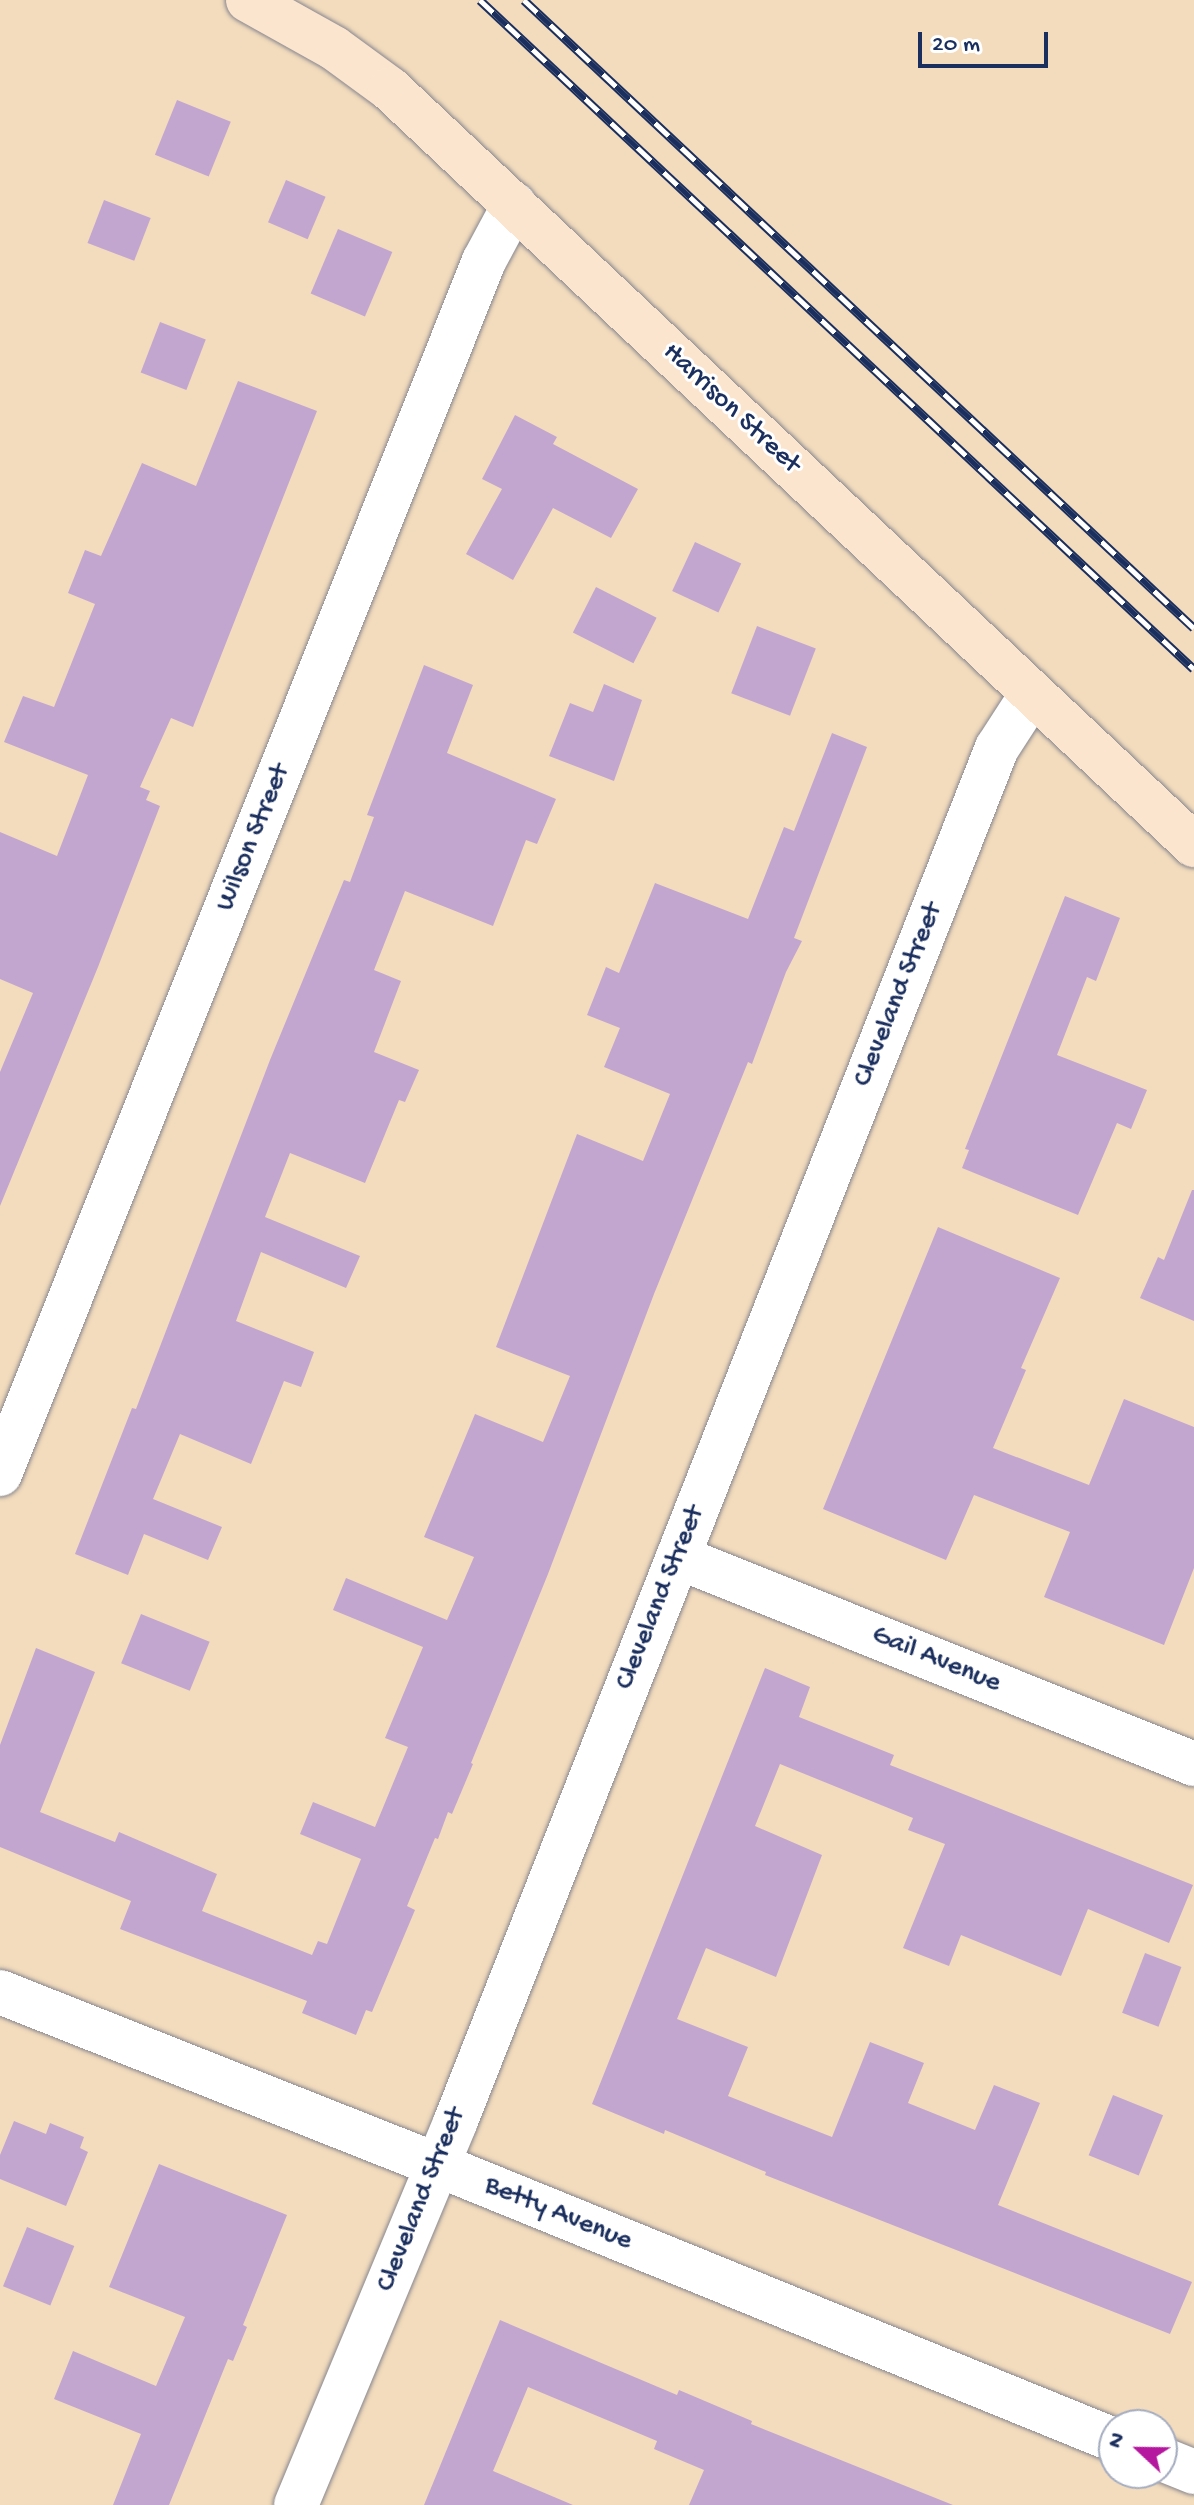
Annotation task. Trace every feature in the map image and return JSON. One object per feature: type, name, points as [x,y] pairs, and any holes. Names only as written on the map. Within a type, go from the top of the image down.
[{"type":"main road","name":"Harrison Street","points":[[248,0],[334,48],[390,89],[1194,845]]},
{"type":"street","name":"Wilson Street","points":[[0,1474],[472,291],[514,205]]},
{"type":"street","name":"Cleveland Street","points":[[296,2505],[438,2165],[997,748],[1032,694]]},
{"type":"street","name":"Gail Avenue","points":[[678,1557],[1194,1764]]},
{"type":"street","name":"Betty Avenue","points":[[0,1992],[438,2165],[1098,2433]]},
{"type":"building","points":[[177,100],[231,122],[209,176],[155,155]]},
{"type":"building","points":[[286,180],[326,197],[308,239],[268,222]]},
{"type":"building","points":[[104,200],[151,218],[134,261],[88,243]]},
{"type":"building","points":[[338,229],[392,252],[365,316],[311,293]]},
{"type":"building","points":[[160,322],[206,340],[186,390],[141,372]]},
{"type":"building","points":[[238,381],[317,411],[193,727],[171,718],[140,787],[150,791],[146,800],[160,806],[0,1206],[0,1072],[33,993],[0,979],[0,832],[57,856],[88,775],[4,742],[23,696],[54,707],[95,604],[68,593],[85,550],[101,556],[142,463],[196,486]]},
{"type":"building","points":[[515,415],[557,437],[553,444],[638,489],[611,538],[553,508],[513,580],[466,554],[502,489],[482,479]]},
{"type":"building","points":[[695,542],[741,564],[718,612],[672,591]]},
{"type":"building","points":[[596,587],[657,618],[633,663],[573,632]]},
{"type":"building","points":[[757,626],[816,649],[790,716],[731,693]]},
{"type":"building","points":[[424,665],[473,685],[447,753],[556,799],[537,844],[526,840],[493,926],[405,891],[374,970],[401,981],[374,1052],[419,1070],[405,1102],[399,1100],[365,1183],[290,1153],[265,1217],[360,1256],[346,1288],[261,1252],[236,1321],[314,1352],[301,1387],[284,1381],[251,1464],[180,1434],[153,1499],[222,1527],[208,1560],[144,1534],[128,1575],[75,1554],[132,1408],[136,1409],[270,1060],[344,880],[350,882],[374,817],[367,815]]},
{"type":"building","points":[[604,684],[642,700],[614,781],[549,756],[570,703],[593,712]]},
{"type":"building","points":[[832,733],[867,747],[794,938],[802,941],[786,972],[752,1064],[748,1062],[654,1294],[473,1764],[452,1814],[448,1812],[438,1839],[435,1838],[407,1906],[415,1910],[372,2012],[366,2010],[356,2035],[302,2013],[307,2001],[120,1929],[131,1901],[0,1847],[0,1745],[36,1648],[95,1672],[40,1812],[115,1842],[119,1832],[217,1874],[202,1911],[312,1955],[318,1941],[327,1944],[361,1859],[300,1834],[313,1802],[375,1827],[408,1747],[385,1738],[423,1647],[333,1610],[346,1578],[447,1620],[474,1557],[424,1537],[475,1414],[543,1442],[570,1376],[496,1347],[577,1134],[643,1161],[670,1094],[604,1067],[620,1028],[587,1015],[606,967],[619,973],[655,883],[748,919],[784,827],[794,831]]},
{"type":"building","points":[[1065,896],[1120,918],[1096,981],[1087,977],[1057,1055],[1147,1090],[1131,1129],[1117,1123],[1078,1215],[962,1168],[969,1150],[965,1149]]},
{"type":"building","points":[[1192,1190],[1194,1321],[1140,1298],[1158,1257],[1164,1260]]},
{"type":"building","points":[[938,1227],[1060,1278],[1021,1368],[1026,1370],[993,1448],[1089,1485],[1124,1399],[1194,1427],[1194,1568],[1164,1645],[1044,1597],[1070,1532],[974,1495],[946,1560],[823,1509]]},
{"type":"building","points":[[141,1614],[210,1642],[190,1691],[121,1663]]},
{"type":"building","points":[[765,1668],[810,1687],[799,1717],[894,1755],[890,1765],[1193,1885],[1169,1943],[1088,1909],[1061,1976],[961,1935],[949,1966],[903,1948],[945,1844],[908,1830],[913,1818],[780,1764],[755,1826],[822,1855],[776,1977],[706,1948],[677,2019],[748,2047],[728,2096],[832,2137],[870,2042],[924,2063],[908,2103],[975,2130],[994,2085],[1040,2103],[998,2205],[1192,2282],[1170,2334],[765,2175],[766,2172],[665,2130],[664,2134],[592,2104]]},
{"type":"building","points":[[1145,1953],[1181,1967],[1158,2027],[1122,2013]]},
{"type":"building","points":[[1113,2095],[1163,2115],[1139,2175],[1089,2155]]},
{"type":"building","points":[[14,2121],[46,2134],[50,2123],[84,2137],[80,2148],[88,2152],[66,2206],[0,2179],[0,2155]]},
{"type":"building","points":[[159,2164],[287,2215],[243,2325],[247,2327],[233,2361],[228,2359],[169,2505],[113,2505],[141,2434],[54,2399],[73,2351],[156,2386],[185,2317],[109,2287]]},
{"type":"building","points":[[27,2227],[74,2246],[50,2305],[3,2286]]},
{"type":"building","points":[[500,2320],[677,2395],[679,2390],[752,2421],[751,2424],[953,2505],[689,2505],[704,2470],[654,2449],[657,2441],[528,2387],[493,2471],[573,2505],[424,2505]]},
{"type":"railway","points":[[480,0],[1194,669]]},
{"type":"railway","points":[[524,0],[1194,628]]}]
